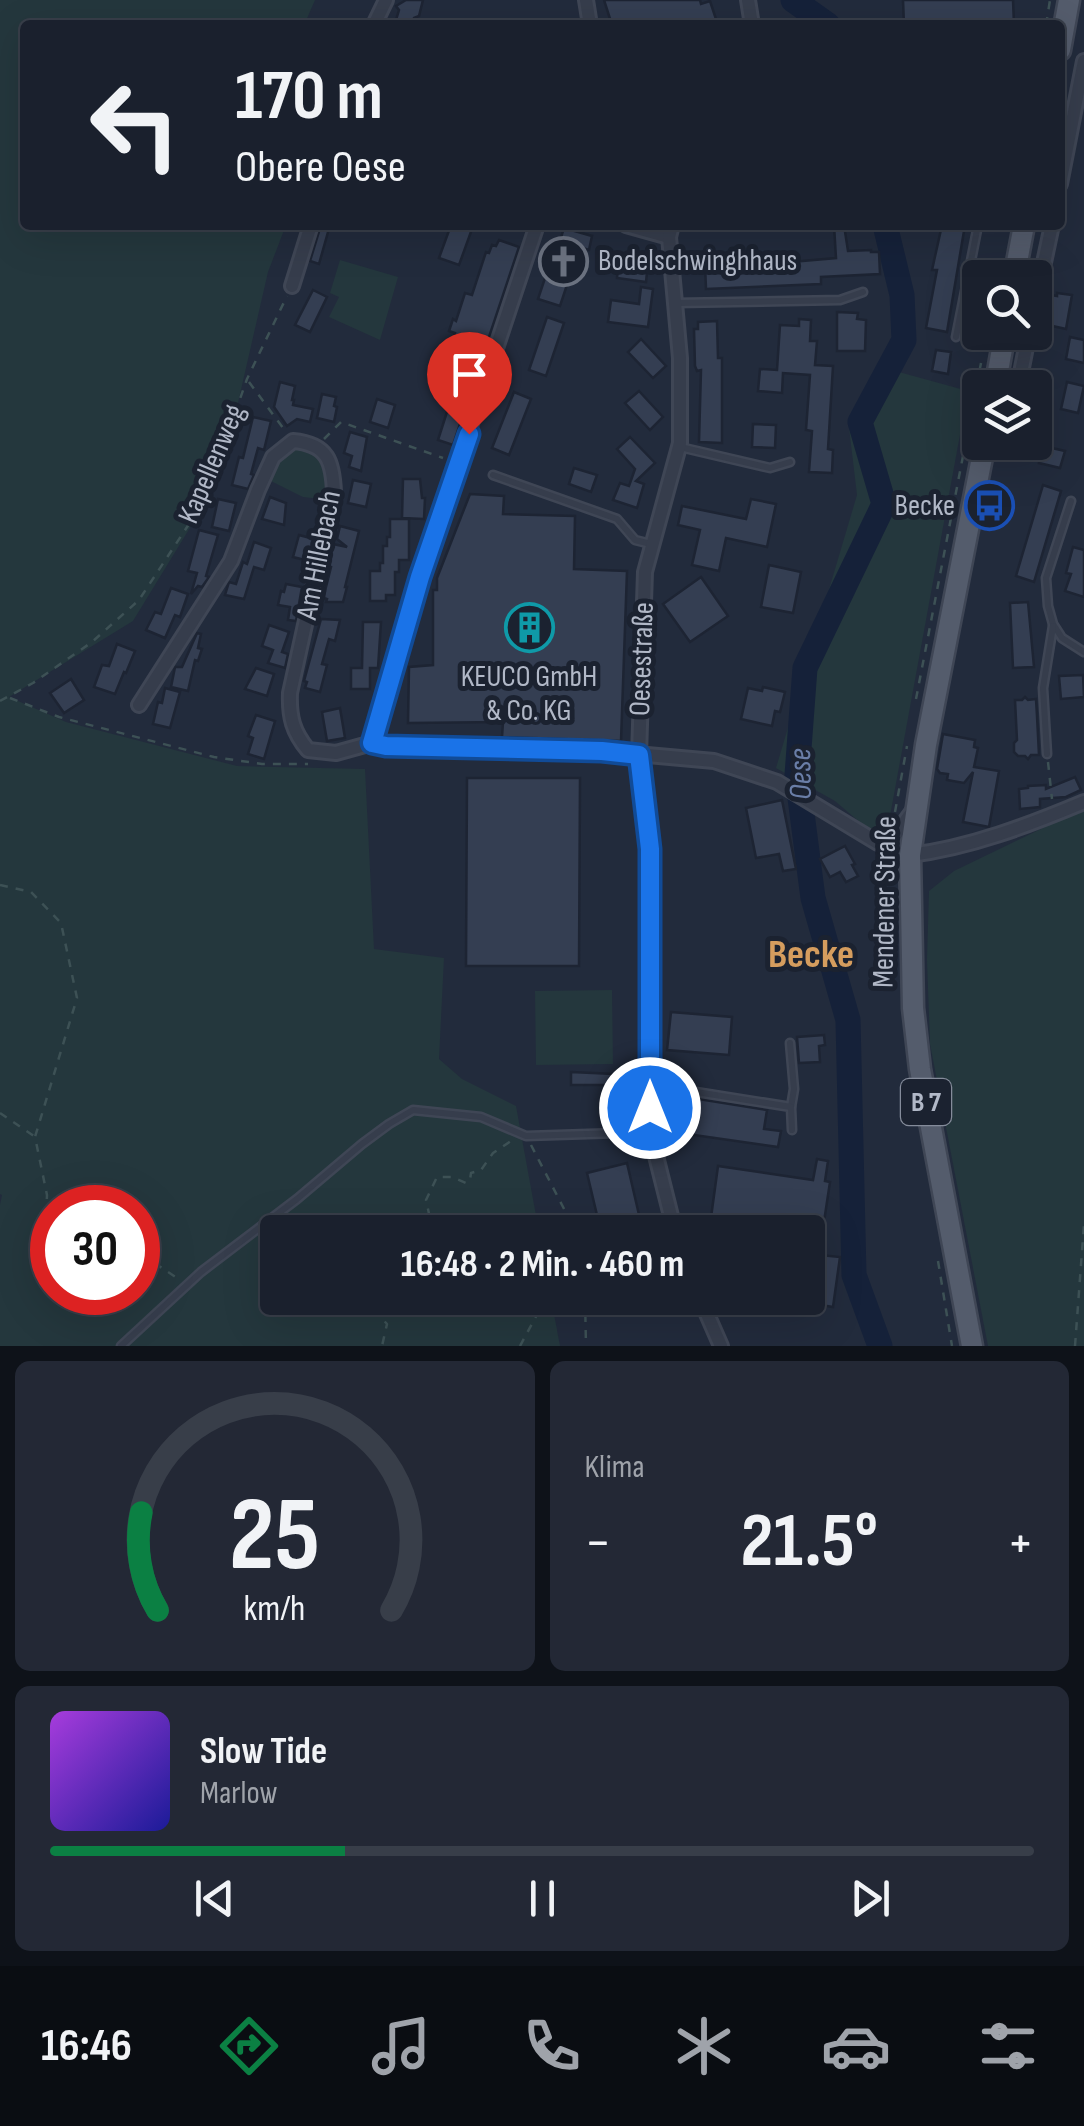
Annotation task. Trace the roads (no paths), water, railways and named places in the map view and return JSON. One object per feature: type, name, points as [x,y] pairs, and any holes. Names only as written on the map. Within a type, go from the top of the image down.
[{"type":"main road","points":[[1017,260],[1023,230]]},
{"type":"main road","name":"Mendener Straße","points":[[972,1346],[920,1070],[913,1008],[910,855],[916,806],[984,460]]},
{"type":"street","points":[[1065,158],[1084,61]]},
{"type":"street","points":[[292,286],[310,230]]},
{"type":"street","points":[[535,230],[420,577],[372,743],[602,751],[714,761],[777,782],[878,843],[889,844],[916,806]]},
{"type":"street","points":[[1044,260],[1051,230]]},
{"type":"street","name":"Oesestraße","points":[[670,231],[680,358],[679,447],[645,572],[639,755],[650,849],[650,1132],[671,1215]]},
{"type":"street","name":"Am Hillebach","points":[[139,706],[231,562],[273,457],[293,441],[307,442],[326,456],[334,468],[334,494],[289,713],[295,734],[308,750],[336,752],[372,743]]},
{"type":"street","points":[[910,855],[940,852],[1084,802]]},
{"type":"street","points":[[707,1315],[721,1346]]},
{"type":"lane","points":[[956,337],[977,230]]},
{"type":"lane","points":[[675,303],[840,300],[862,292]]},
{"type":"lane","points":[[679,447],[770,468],[790,462]]},
{"type":"lane","points":[[493,475],[616,519],[635,540],[652,544]]},
{"type":"lane","points":[[1070,500],[1046,578],[1048,606],[1062,638],[1084,652]]},
{"type":"lane","points":[[1047,754],[1043,688],[1053,624]]},
{"type":"lane","points":[[790,1043],[792,1130]]},
{"type":"lane","points":[[650,1084],[792,1107]]},
{"type":"lane","points":[[120,1346],[200,1272],[362,1144],[413,1110],[481,1117],[527,1137],[650,1132]]},
{"type":"waterway","name":"Oese","points":[[793,0],[821,20]]},
{"type":"waterway","name":"Oese","points":[[880,1346],[854,1275],[848,1020],[813,898],[797,775],[805,668],[884,504],[860,422],[904,340],[902,295],[886,230]]},
{"type":"place","name":"Bodelschwinghhaus","points":[[563,261]]},
{"type":"place","name":"Becke","points":[[990,506]]},
{"type":"place","name":"KEUCO GmbH & Co. KG","points":[[529,628]]},
{"type":"district","name":"Becke","points":[[811,955]]}]
